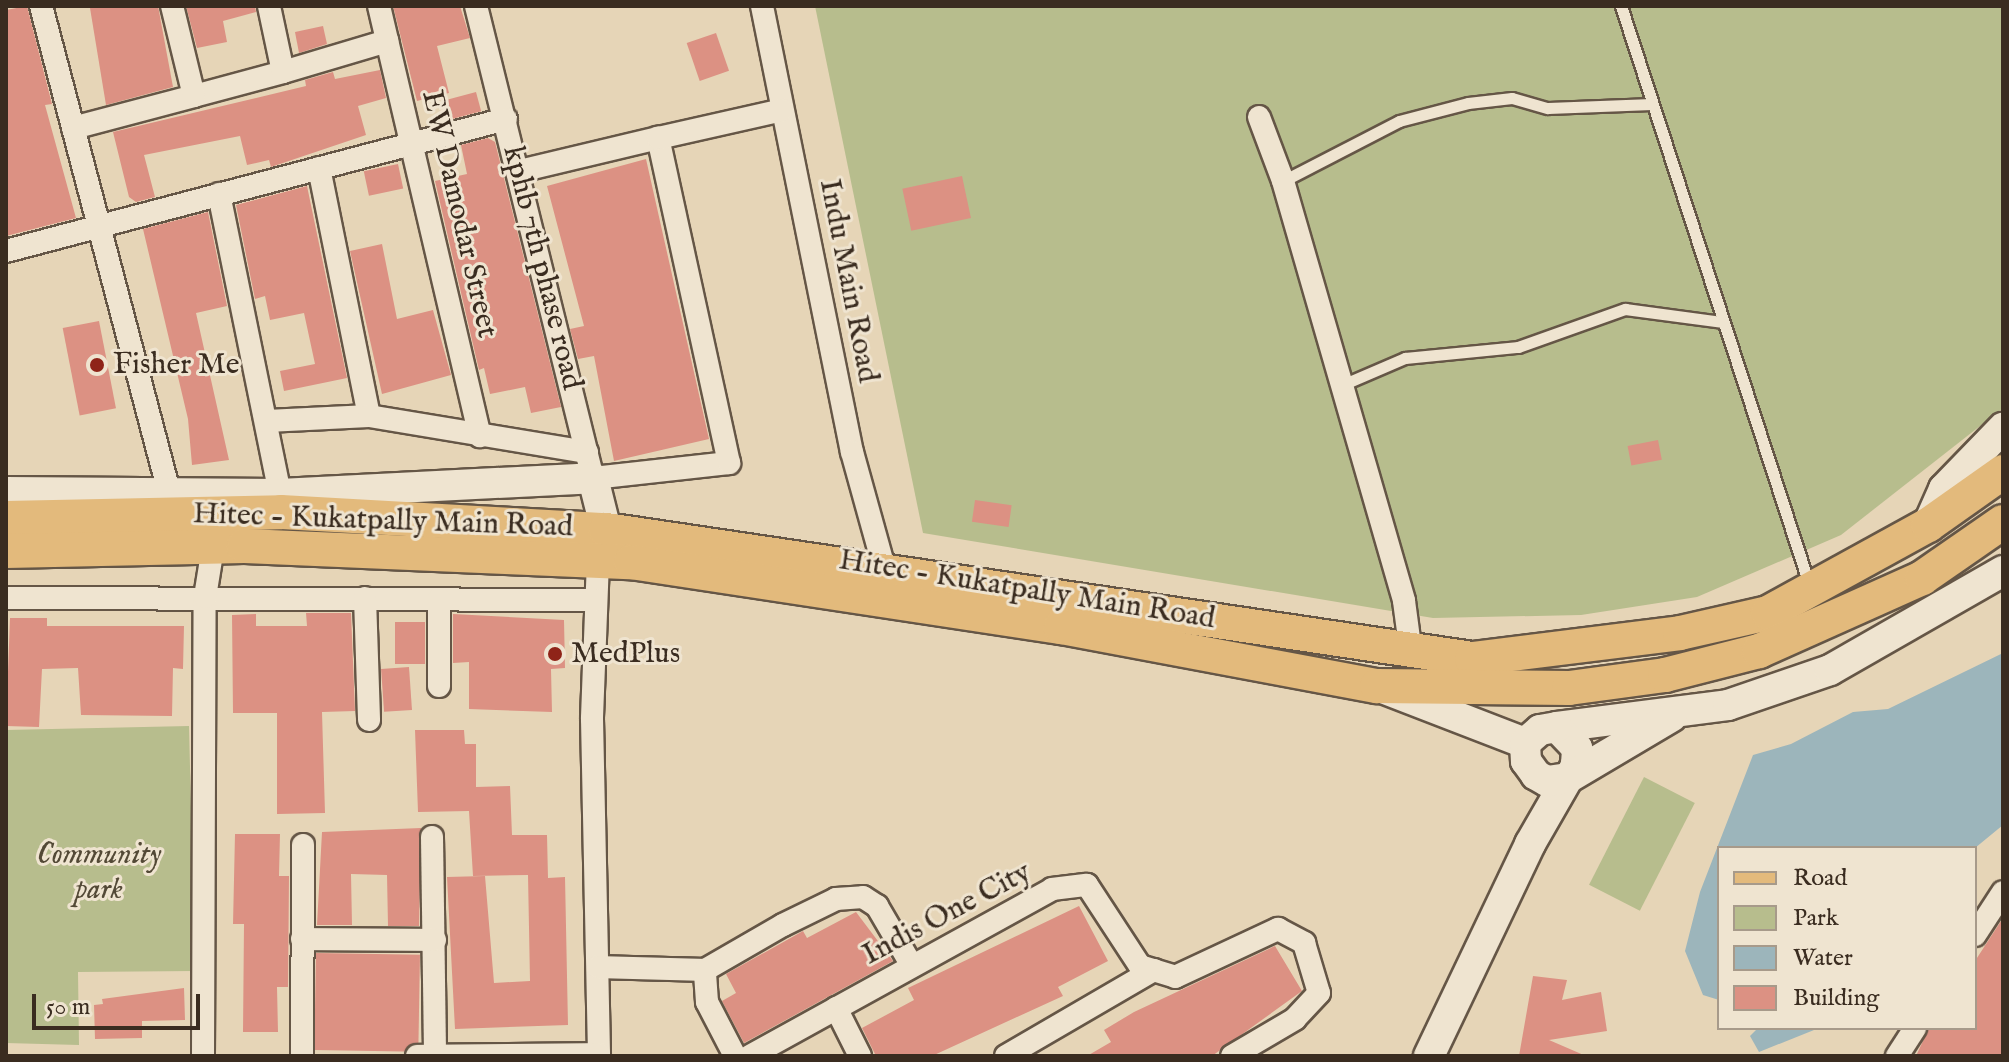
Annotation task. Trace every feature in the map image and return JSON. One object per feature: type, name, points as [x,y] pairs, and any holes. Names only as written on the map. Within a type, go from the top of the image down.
[{"type":"main road","name":"Hitec - Kukatpally Main Road","points":[[6,518],[173,502],[389,515],[602,546],[884,567],[1410,646],[1472,659],[1680,633],[1768,613],[1812,592],[1928,525],[2003,472]]},
{"type":"main road","points":[[6,551],[602,546],[1377,686],[1569,688],[1665,675],[1759,651],[1922,578],[2003,522]]},
{"type":"street","points":[[41,6],[173,502]]},
{"type":"street","points":[[172,6],[194,96]]},
{"type":"street","points":[[269,6],[283,72]]},
{"type":"street","name":"EW Damodar Street","points":[[379,6],[480,436]]},
{"type":"street","name":"kphb 7th phase road","points":[[476,6],[590,465],[602,546]]},
{"type":"street","name":"Indu Main Road","points":[[762,6],[852,452],[884,567]]},
{"type":"street","points":[[73,128],[387,41]]},
{"type":"street","points":[[519,171],[782,110]]},
{"type":"street","points":[[1259,117],[1283,181],[1404,601],[1410,646]]},
{"type":"street","points":[[6,251],[506,119]]},
{"type":"street","points":[[6,492],[173,502],[590,465],[729,463],[658,138]]},
{"type":"street","points":[[319,168],[369,416]]},
{"type":"street","points":[[219,194],[280,494]]},
{"type":"street","points":[[267,421],[369,416],[480,436],[590,465]]},
{"type":"street","points":[[1928,525],[1944,489],[2003,428]]},
{"type":"street","points":[[432,837],[435,940],[426,1055],[599,1055],[595,600],[602,546]]},
{"type":"street","points":[[203,1056],[205,597],[213,547]]},
{"type":"street","points":[[1530,844],[1528,756],[1540,730],[1671,717],[1728,705],[1830,670],[2003,571]]},
{"type":"street","points":[[6,598],[595,600]]},
{"type":"street","points":[[365,598],[369,720]]},
{"type":"street","points":[[439,599],[439,686]]},
{"type":"street","points":[[1377,686],[1528,756],[1547,781],[1568,778],[1671,717]]},
{"type":"street","points":[[1429,1056],[1530,844],[1568,778],[1577,748],[1557,727]]},
{"type":"street","points":[[302,1056],[303,845]]},
{"type":"street","name":"Indis One City","points":[[750,1056],[1052,889],[1087,885],[1140,966],[1154,970]]},
{"type":"street","points":[[1977,932],[2003,892]]},
{"type":"street","points":[[598,967],[705,970],[836,899],[863,897],[877,906],[912,966]]},
{"type":"street","points":[[1006,1056],[1030,1050],[1154,970],[1175,977],[1278,929],[1304,943],[1319,993],[1295,1019],[1232,1056]]},
{"type":"street","points":[[302,939],[435,940]]},
{"type":"street","points":[[705,970],[707,1002],[735,1056]]},
{"type":"street","points":[[836,1008],[860,1056]]},
{"type":"street","points":[[1897,1056],[1914,1030]]},
{"type":"lane","points":[[1621,6],[1812,592]]},
{"type":"lane","points":[[1283,181],[1399,121],[1468,103],[1512,98],[1548,108],[1652,104]]},
{"type":"lane","points":[[1342,385],[1405,358],[1518,347],[1615,311],[1723,322]]},
{"type":"green space","points":[[815,6],[2003,6],[2003,408],[1841,535],[1697,597],[1581,615],[1433,618],[923,533]]},
{"type":"green space","name":"Community park","points":[[189,726],[195,971],[78,972],[79,1045],[6,1043],[6,730]]},
{"type":"green space","points":[[1644,777],[1695,803],[1640,911],[1589,885]]},
{"type":"water","points":[[2003,653],[2003,825],[1977,846],[1718,846],[1753,755],[1791,744],[1853,712],[1888,709]]},
{"type":"water","points":[[1717,848],[1717,999],[1703,995],[1685,951],[1700,892]]},
{"type":"water","points":[[1756,1030],[1814,1030],[1759,1052],[1750,1036]]},
{"type":"building","points":[[27,6],[52,104],[45,105],[76,218],[6,236],[6,10]]},
{"type":"building","points":[[158,6],[173,87],[106,105],[90,8]]},
{"type":"building","points":[[186,6],[255,6],[256,12],[223,21],[227,42],[197,48]]},
{"type":"building","points":[[393,6],[460,6],[470,38],[437,46],[449,93],[417,101]]},
{"type":"building","points":[[323,26],[327,44],[299,53],[295,32]]},
{"type":"building","points":[[716,33],[729,71],[700,81],[687,43]]},
{"type":"building","points":[[380,70],[386,98],[358,106],[366,135],[271,167],[269,160],[247,165],[240,136],[144,155],[155,197],[136,202],[129,197],[113,132],[306,86],[305,80],[333,72],[335,79]]},
{"type":"building","points":[[476,92],[481,111],[451,119],[446,100]]},
{"type":"building","points":[[488,138],[495,142],[561,407],[531,413],[525,387],[490,394],[484,368],[479,370],[435,181],[467,174],[461,145]]},
{"type":"building","points":[[646,159],[709,439],[614,461],[594,356],[578,359],[570,329],[584,326],[547,186]]},
{"type":"building","points":[[398,164],[403,188],[369,196],[364,171]]},
{"type":"building","points":[[962,176],[971,218],[911,231],[902,189]]},
{"type":"building","points":[[307,186],[347,378],[284,391],[280,371],[315,364],[304,313],[270,320],[265,296],[255,299],[236,205]]},
{"type":"building","points":[[208,212],[227,306],[196,313],[229,460],[192,465],[188,419],[143,229]]},
{"type":"building","points":[[382,244],[397,319],[433,310],[451,375],[382,394],[350,251]]},
{"type":"building","points":[[99,321],[116,408],[80,415],[63,328]]},
{"type":"building","points":[[1658,440],[1662,460],[1631,466],[1628,446]]},
{"type":"building","points":[[975,500],[1012,505],[1009,527],[972,522]]},
{"type":"building","points":[[306,613],[351,613],[355,711],[322,712],[325,813],[277,814],[277,713],[233,713],[232,615],[256,614],[256,626],[307,626]]},
{"type":"building","points":[[453,614],[564,620],[565,668],[551,669],[552,712],[469,709],[469,662],[453,663]]},
{"type":"building","points":[[10,618],[47,618],[47,626],[184,626],[183,669],[173,668],[172,716],[81,715],[78,668],[42,669],[39,727],[6,726]]},
{"type":"building","points":[[395,622],[425,622],[425,664],[395,664]]},
{"type":"building","points":[[409,667],[412,710],[384,712],[381,669]]},
{"type":"building","points":[[415,730],[464,730],[465,744],[476,744],[476,787],[510,786],[512,835],[547,835],[548,878],[565,877],[568,1025],[455,1029],[447,877],[485,876],[494,983],[530,981],[528,875],[473,876],[469,811],[418,812]]},
{"type":"building","points":[[421,828],[419,926],[388,926],[387,875],[351,874],[352,925],[317,925],[322,832]]},
{"type":"building","points":[[235,834],[280,834],[279,876],[289,876],[288,987],[277,987],[278,1032],[243,1032],[244,924],[233,924]]},
{"type":"building","points":[[1079,906],[1108,961],[1058,987],[1063,996],[932,1056],[876,1056],[862,1028],[914,1000],[908,988]]},
{"type":"building","points":[[856,912],[893,961],[744,1043],[722,1001],[736,993],[726,974],[803,931],[807,938]]},
{"type":"building","points":[[2003,918],[2003,1056],[1916,1056],[1928,1030],[1977,1030],[1977,958]]},
{"type":"building","points":[[1275,946],[1302,991],[1212,1056],[1087,1056],[1111,1042],[1104,1030],[1134,1012]]},
{"type":"building","points":[[316,953],[420,955],[418,1052],[314,1050]]},
{"type":"building","points":[[1533,976],[1567,980],[1562,1000],[1601,992],[1607,1031],[1549,1040],[1586,1056],[1519,1056]]},
{"type":"building","points":[[184,988],[185,1020],[142,1021],[142,1038],[95,1039],[94,1005],[103,1004],[102,999]]},
{"type":"place","name":"Fisher Me","points":[[97,365]]},
{"type":"place","name":"MedPlus","points":[[555,654]]}]
